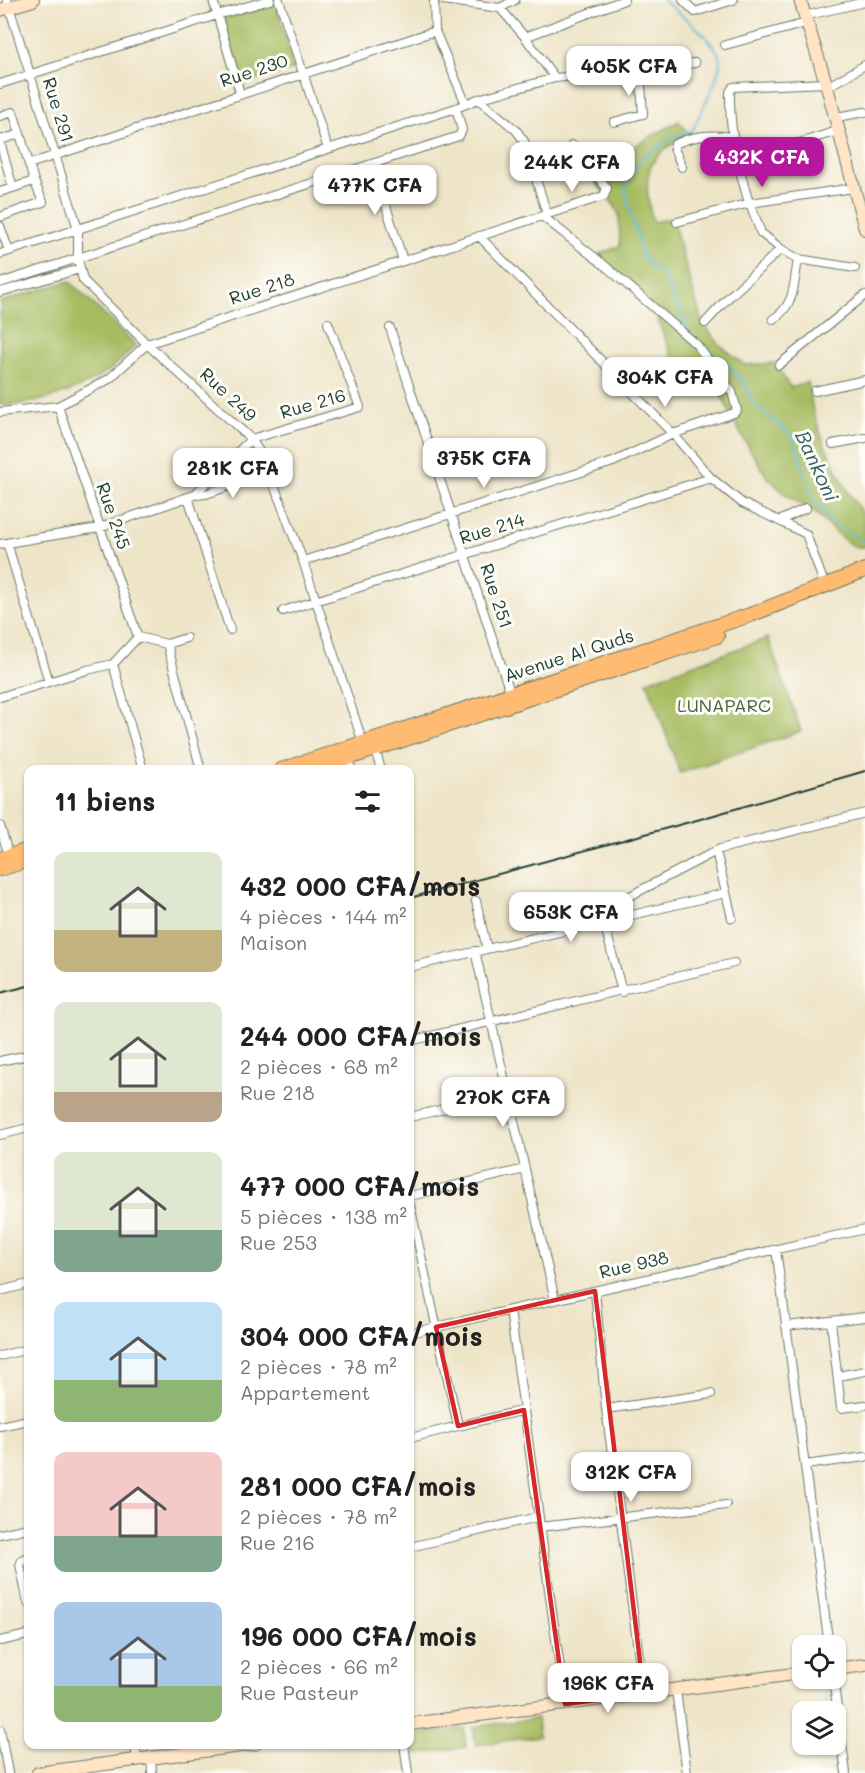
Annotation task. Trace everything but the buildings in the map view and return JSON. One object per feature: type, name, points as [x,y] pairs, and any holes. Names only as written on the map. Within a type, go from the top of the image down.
[{"type":"main road","points":[[6,6],[33,0]]},
{"type":"main road","points":[[800,0],[840,130],[865,228]]},
{"type":"main road","name":"Avenue Al Quds","points":[[301,765],[368,748],[512,699],[750,615],[865,570]]},
{"type":"main road","name":"Avenue Al Quds","points":[[512,699],[759,622],[865,580]]},
{"type":"main road","name":"Avenue Al Quds","points":[[350,763],[368,748]]},
{"type":"main road","points":[[4,857],[24,851]]},
{"type":"main road","points":[[0,870],[24,861]]},
{"type":"main road","points":[[846,1668],[865,1665]]},
{"type":"main road","points":[[414,1723],[792,1674]]},
{"type":"main road","points":[[38,1773],[218,1749]]},
{"type":"street","points":[[213,0],[240,93]]},
{"type":"street","points":[[0,84],[270,0]]},
{"type":"street","points":[[279,0],[328,149]]},
{"type":"street","points":[[434,0],[435,31],[466,104]]},
{"type":"street","points":[[443,0],[500,8],[515,0]]},
{"type":"street","points":[[525,37],[624,0]]},
{"type":"street","points":[[683,0],[695,12],[733,0]]},
{"type":"street","points":[[726,45],[865,2]]},
{"type":"street","name":"Rue 291","points":[[6,6],[30,74],[78,229]]},
{"type":"street","points":[[500,8],[555,78]]},
{"type":"street","name":"Rue 230","points":[[29,164],[435,31]]},
{"type":"street","points":[[0,226],[4,252],[456,108],[477,99],[555,78],[695,63]]},
{"type":"street","points":[[855,268],[798,259],[761,233],[737,163],[732,137],[730,92],[733,87],[827,85],[865,65]]},
{"type":"street","points":[[614,122],[643,114],[640,70]]},
{"type":"street","points":[[303,561],[613,462],[673,434],[734,413],[737,406],[732,392],[696,344],[545,215],[524,141],[516,130],[477,99]]},
{"type":"street","points":[[0,283],[459,136],[462,130],[456,108]]},
{"type":"street","points":[[0,116],[13,112],[34,181],[43,202],[0,217]]},
{"type":"street","points":[[836,117],[865,112]]},
{"type":"street","points":[[737,163],[840,130]]},
{"type":"street","points":[[13,188],[0,141],[20,134]]},
{"type":"street","points":[[682,167],[674,148],[675,144],[688,138],[721,135],[732,137]]},
{"type":"street","name":"Rue 218","points":[[0,412],[58,406],[109,379],[147,344],[604,196],[607,188],[572,145]]},
{"type":"street","points":[[373,164],[403,261]]},
{"type":"street","points":[[0,192],[34,181]]},
{"type":"street","points":[[677,222],[750,203],[854,188]]},
{"type":"street","name":"Rue 249","points":[[78,229],[78,259],[83,280],[147,344],[251,439],[264,459],[303,561],[368,748],[378,765]]},
{"type":"street","points":[[478,236],[673,434],[711,478],[742,503],[806,534],[825,586]]},
{"type":"street","points":[[705,323],[728,298],[781,249]]},
{"type":"street","points":[[773,320],[784,313],[789,303],[798,259]]},
{"type":"street","points":[[0,292],[80,269]]},
{"type":"street","points":[[779,365],[865,296]]},
{"type":"street","name":"Rue 216","points":[[4,544],[99,528],[191,496],[251,439],[360,407],[328,323]]},
{"type":"street","name":"Rue 251","points":[[390,328],[512,699]]},
{"type":"street","points":[[815,391],[865,380]]},
{"type":"street","name":"Rue 245","points":[[58,406],[138,637]]},
{"type":"street","points":[[833,444],[865,438]]},
{"type":"street","points":[[230,630],[191,496],[206,494],[269,472]]},
{"type":"street","name":"Rue 214","points":[[283,611],[711,478]]},
{"type":"street","points":[[779,521],[806,508]]},
{"type":"street","points":[[4,544],[50,682]]},
{"type":"street","points":[[0,698],[113,664],[138,637],[167,644],[186,638]]},
{"type":"street","points":[[167,644],[200,765]]},
{"type":"street","points":[[113,664],[142,765]]},
{"type":"street","points":[[622,992],[601,911],[716,851],[865,813]]},
{"type":"street","points":[[0,826],[4,857]]},
{"type":"street","points":[[716,851],[732,918]]},
{"type":"street","points":[[414,966],[726,893]]},
{"type":"street","points":[[476,901],[487,949]]},
{"type":"street","points":[[475,951],[555,1300]]},
{"type":"street","points":[[414,1040],[622,992],[734,963]]},
{"type":"street","points":[[0,1061],[24,1056]]},
{"type":"street","points":[[414,1116],[508,1094]]},
{"type":"street","points":[[0,1135],[24,1129]]},
{"type":"street","points":[[414,1195],[525,1169]]},
{"type":"street","points":[[414,1223],[458,1426]]},
{"type":"street","name":"Rue 938","points":[[414,1332],[865,1229]]},
{"type":"street","points":[[776,1250],[828,1635]]},
{"type":"street","points":[[0,1291],[24,1285]]},
{"type":"street","points":[[595,1291],[606,1409],[644,1694]]},
{"type":"street","points":[[510,1310],[565,1704]]},
{"type":"street","points":[[786,1326],[865,1317]]},
{"type":"street","points":[[831,1321],[842,1408],[865,1405]]},
{"type":"street","points":[[0,1356],[24,1350]]},
{"type":"street","points":[[838,1376],[865,1371]]},
{"type":"street","points":[[606,1409],[711,1394]]},
{"type":"street","points":[[414,1437],[524,1410]]},
{"type":"street","points":[[0,1426],[24,1421]]},
{"type":"street","points":[[805,1465],[865,1457]]},
{"type":"street","points":[[414,1546],[539,1522],[622,1517],[726,1505]]},
{"type":"street","points":[[0,1534],[24,1529]]},
{"type":"street","points":[[24,1559],[20,1565],[24,1584]]},
{"type":"street","points":[[0,1641],[24,1636]]},
{"type":"street","points":[[835,1689],[846,1773]]},
{"type":"street","points":[[676,1690],[687,1773]]},
{"type":"street","points":[[0,1729],[8,1773]]},
{"type":"street","points":[[136,1749],[137,1760]]},
{"type":"street","points":[[405,1749],[408,1773]]},
{"type":"street","points":[[151,1758],[152,1773]]},
{"type":"highlighted area","points":[[595,1291],[644,1694],[565,1704],[524,1410],[458,1426],[436,1327]]},
{"type":"green space","points":[[276,4],[295,69],[243,84],[223,19]]},
{"type":"green space","points":[[679,121],[690,135],[663,150],[650,169],[648,193],[653,222],[672,218],[702,322],[719,344],[745,365],[774,363],[791,388],[808,382],[813,411],[824,443],[847,490],[865,518],[865,547],[854,547],[817,514],[786,495],[767,477],[743,438],[710,374],[695,358],[675,364],[658,320],[663,317],[598,257],[599,254],[620,246],[619,215],[614,205],[595,182],[623,160],[639,143]]},
{"type":"green space","points":[[69,281],[136,345],[109,370],[68,392],[27,403],[0,405],[0,302]]},
{"type":"green space","name":"LUNAPARC","points":[[768,638],[801,731],[680,773],[647,681]]},
{"type":"green space","points":[[537,1718],[539,1736],[476,1745],[473,1727]]},
{"type":"green space","points":[[464,1728],[466,1747],[416,1754],[414,1735]]},
{"type":"waterway","name":"Bankoni","points":[[663,0],[697,28],[713,45],[718,53],[719,68],[709,96],[692,131],[671,138],[643,157],[630,175],[625,190],[642,255],[650,266],[663,275],[690,334]]},
{"type":"waterway","name":"Bankoni","points":[[703,347],[725,361],[747,387],[752,402],[793,437],[812,496],[823,513],[834,524],[865,542]]},
{"type":"waterway","points":[[825,1689],[826,1701]]},
{"type":"waterway","points":[[835,1755],[837,1773]]},
{"type":"railway","points":[[414,897],[697,820],[865,771]]},
{"type":"railway","points":[[0,993],[24,987]]}]
